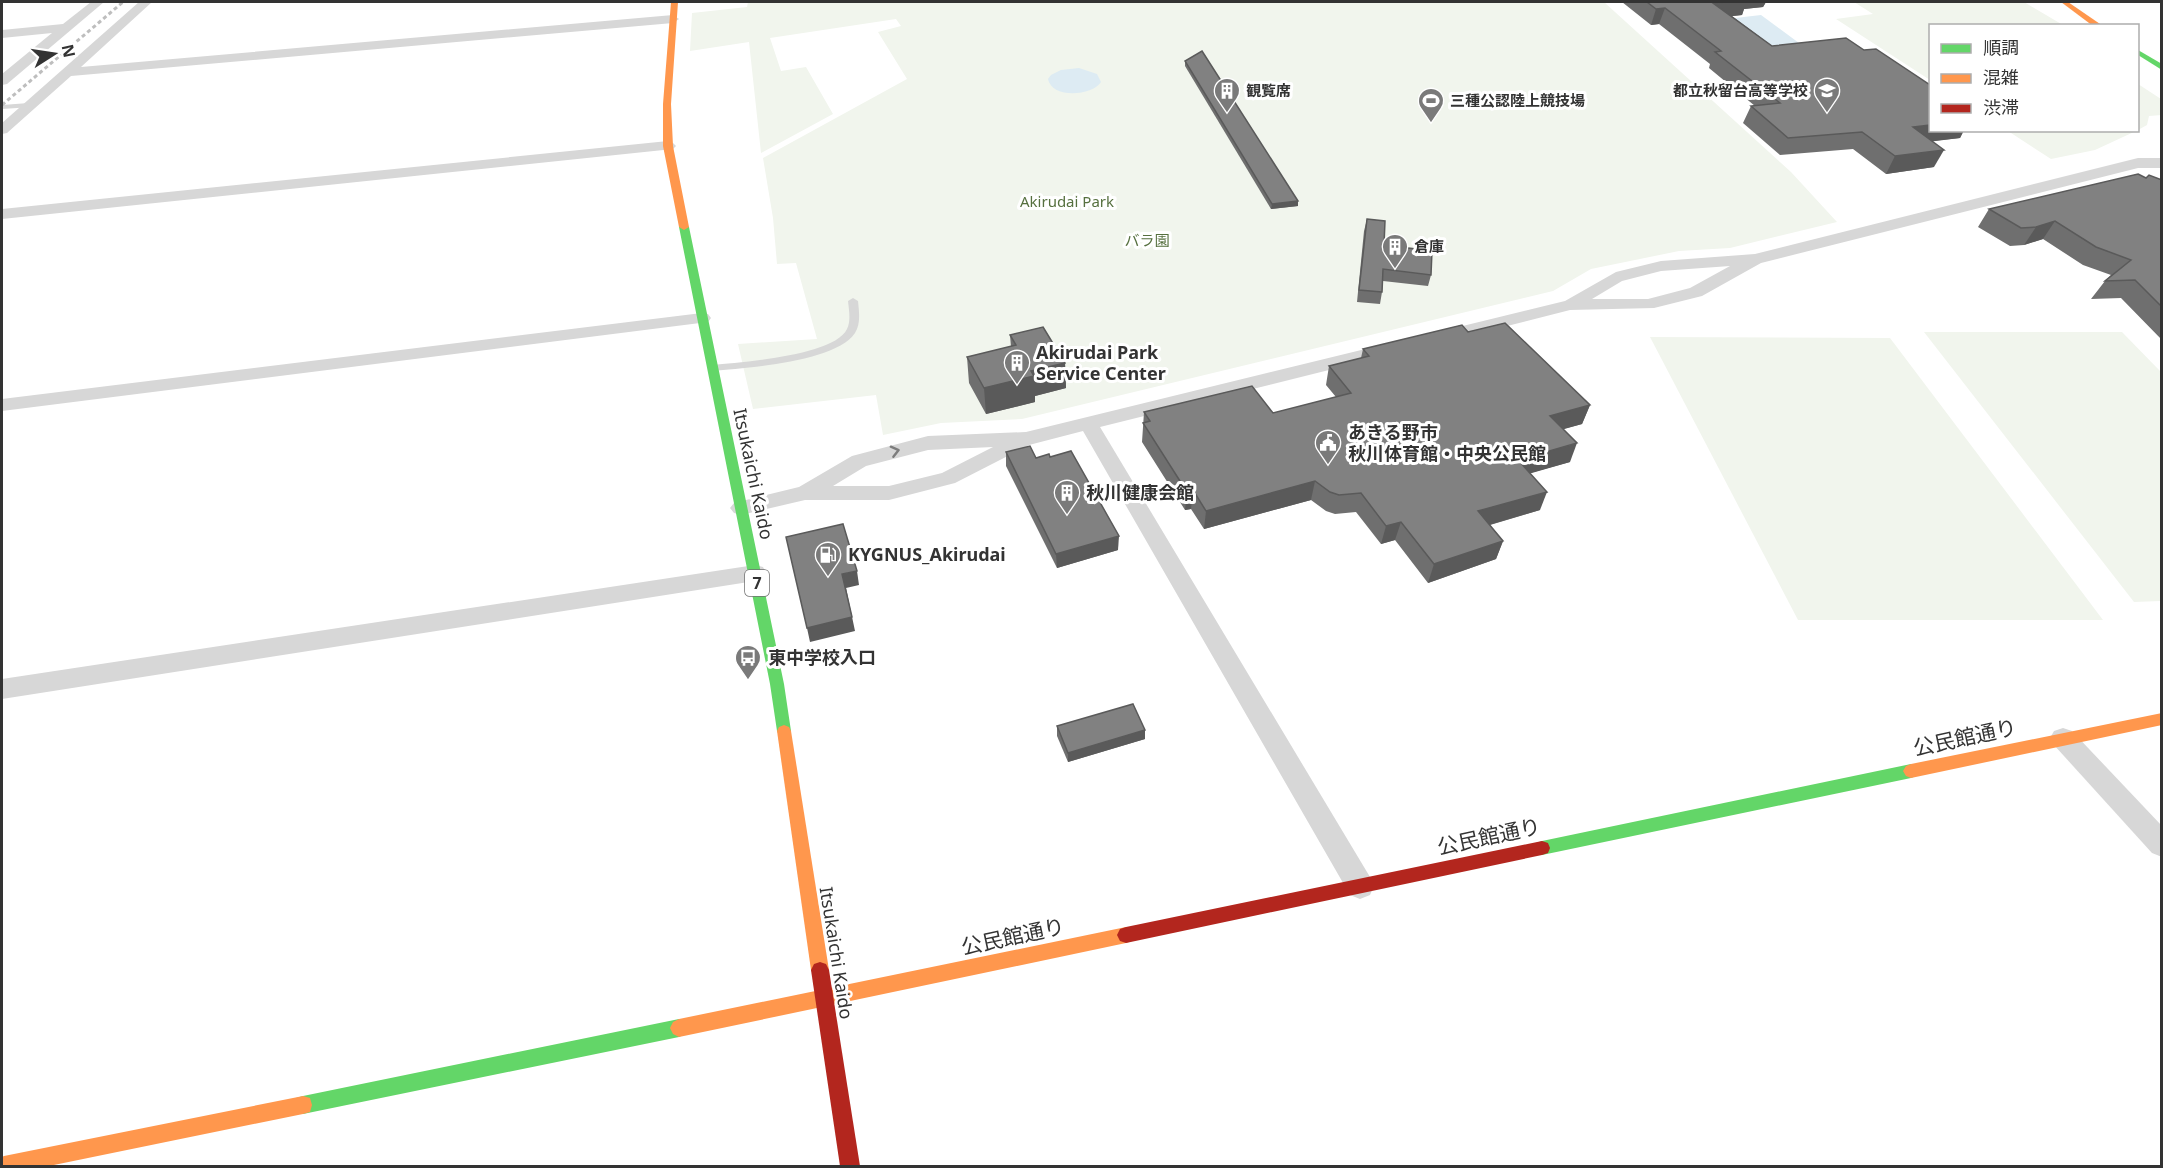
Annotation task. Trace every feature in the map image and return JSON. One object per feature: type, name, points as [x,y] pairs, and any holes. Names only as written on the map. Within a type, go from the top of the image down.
[{"type":"main road","name":"Itsukaichi Kaido","points":[[674,2],[667,104],[668,146],[777,684],[850,1167]]},
{"type":"main road","points":[[2064,2],[2096,24]]},
{"type":"main road","points":[[2139,53],[2162,68]]},
{"type":"main road","name":"公民館通り","points":[[4,1167],[2162,719]]},
{"type":"street","points":[[2,81],[98,2]]},
{"type":"street","points":[[2,130],[146,2]]},
{"type":"street","points":[[67,72],[673,19]]},
{"type":"street","points":[[2,34],[65,28]]},
{"type":"street","points":[[2,214],[668,146]]},
{"type":"street","points":[[2138,163],[2162,146]]},
{"type":"street","points":[[1570,305],[1616,277],[1675,265],[1755,259],[2138,163],[2162,163]]},
{"type":"street","points":[[741,508],[805,493],[889,493],[948,478],[1026,439],[1570,305],[1648,304],[1706,287],[1755,259]]},
{"type":"street","points":[[1675,265],[1690,270],[1701,278],[1706,287]]},
{"type":"street","points":[[1609,281],[1609,288],[1634,304]]},
{"type":"street","points":[[2,405],[702,318]]},
{"type":"street","points":[[1088,423],[1360,886]]},
{"type":"street","points":[[805,493],[859,461],[928,443],[1026,439]]},
{"type":"street","points":[[928,443],[953,448],[960,460],[948,478]]},
{"type":"street","points":[[859,461],[849,475],[852,486],[866,493]]},
{"type":"street","points":[[2,689],[755,573]]},
{"type":"street","points":[[2063,738],[2162,845]]},
{"type":"lane","points":[[2,107],[29,105]]},
{"type":"lane","points":[[712,369],[793,357],[823,350],[840,343],[850,334],[855,321],[853,301]]},
{"type":"green space","name":"Akirudai Park","points":[[748,2],[1604,2],[1791,172],[1837,222],[1730,248],[1679,251],[1591,269],[1553,291],[1022,419],[941,423],[883,435],[876,395],[753,409],[738,344],[817,339],[796,263],[777,264],[773,218],[763,158],[907,79],[878,32],[901,26],[896,19],[770,38],[781,71],[806,67],[833,114],[761,153],[749,42],[690,51],[692,13],[747,7]]},
{"type":"green space","points":[[1854,2],[2024,2],[2061,24],[1929,24],[1929,79],[1836,19],[1873,14]]},
{"type":"green space","points":[[2139,85],[2161,99],[2162,115],[2149,116],[2147,125],[2139,129]]},
{"type":"green space","points":[[2010,132],[2134,132],[2095,150],[2051,159]]},
{"type":"green space","points":[[1924,332],[2122,332],[2161,372],[2161,601],[2134,602]]},
{"type":"green space","points":[[1650,337],[1890,338],[2103,620],[1798,620]]},
{"type":"shaded area","points":[[1761,15],[1799,43],[1755,47],[1718,20]]},
{"type":"shaded area","points":[[1079,68],[1097,74],[1101,82],[1089,90],[1073,93],[1057,90],[1048,79],[1061,70]]},
{"type":"building","points":[[1647,2],[1727,2],[1713,3],[1772,46],[1846,38],[1864,50],[1876,49],[1929,84],[1929,125],[1913,127],[1944,150],[1895,156],[1862,132],[1788,138],[1751,106],[1780,103],[1715,52],[1721,51],[1665,8],[1656,9]]},
{"type":"building","name":"観覧席","points":[[1202,51],[1298,201],[1272,204],[1185,61]]},
{"type":"building","points":[[2138,174],[2146,178],[2149,175],[2162,180],[2162,307],[2135,280],[2105,281],[2131,260],[2096,247],[2055,221],[2036,227],[2021,228],[1989,209]]},
{"type":"building","points":[[1367,219],[1385,221],[1384,245],[1432,251],[1431,275],[1383,269],[1382,292],[1359,290]]},
{"type":"building","name":"あきる野市 秋川体育館・中央公民館","points":[[1505,323],[1590,405],[1550,416],[1577,443],[1518,460],[1547,492],[1478,511],[1503,541],[1434,564],[1401,522],[1386,526],[1361,493],[1339,495],[1330,492],[1315,481],[1206,511],[1193,490],[1187,492],[1143,423],[1150,421],[1144,412],[1252,386],[1273,413],[1351,393],[1329,366],[1369,356],[1363,349],[1462,325],[1468,332]]},
{"type":"building","points":[[1043,327],[1065,363],[1031,371],[1034,376],[984,388],[967,357],[1016,345],[1010,335]]},
{"type":"building","name":"秋川健康会館","points":[[1030,446],[1036,458],[1071,451],[1119,536],[1056,554],[1006,452]]},
{"type":"building","points":[[843,524],[857,571],[842,574],[852,617],[807,628],[786,537]]},
{"type":"building","points":[[1133,704],[1145,730],[1068,753],[1057,726]]},
{"type":"railway","points":[[2,105],[123,2]]},
{"type":"traffic: fast","points":[[2139,53],[2162,68]]},
{"type":"traffic: fast","points":[[684,227],[777,684],[784,731]]},
{"type":"traffic: fast","points":[[1542,848],[1911,771]]},
{"type":"traffic: fast","points":[[303,1105],[679,1028]]},
{"type":"traffic: slow","points":[[674,2],[667,104],[668,146],[684,227]]},
{"type":"traffic: slow","points":[[2064,2],[2096,24]]},
{"type":"traffic: slow","points":[[1911,771],[2162,719]]},
{"type":"traffic: slow","points":[[784,731],[820,970]]},
{"type":"traffic: slow","points":[[679,1028],[1126,935]]},
{"type":"traffic: slow","points":[[4,1166],[303,1105]]},
{"type":"traffic: jam","points":[[1126,935],[1542,848]]},
{"type":"traffic: jam","points":[[820,970],[850,1166]]},
{"type":"place","name":"観覧席","points":[[1227,114]]},
{"type":"place","name":"都立秋留台高等学校","points":[[1827,114]]},
{"type":"place","name":"三種公認陸上競技場","points":[[1431,124]]},
{"type":"place","name":"倉庫","points":[[1395,270]]},
{"type":"place","name":"Akirudai Park Service Center","points":[[1017,386]]},
{"type":"place","name":"あきる野市 秋川体育館・中央公民館","points":[[1328,466]]},
{"type":"place","name":"秋川健康会館","points":[[1067,516]]},
{"type":"place","name":"KYGNUS_Akirudai","points":[[828,578]]},
{"type":"place","name":"東中学校入口","points":[[748,681]]},
{"type":"park label","name":"バラ園","points":[[1147,241]]}]
